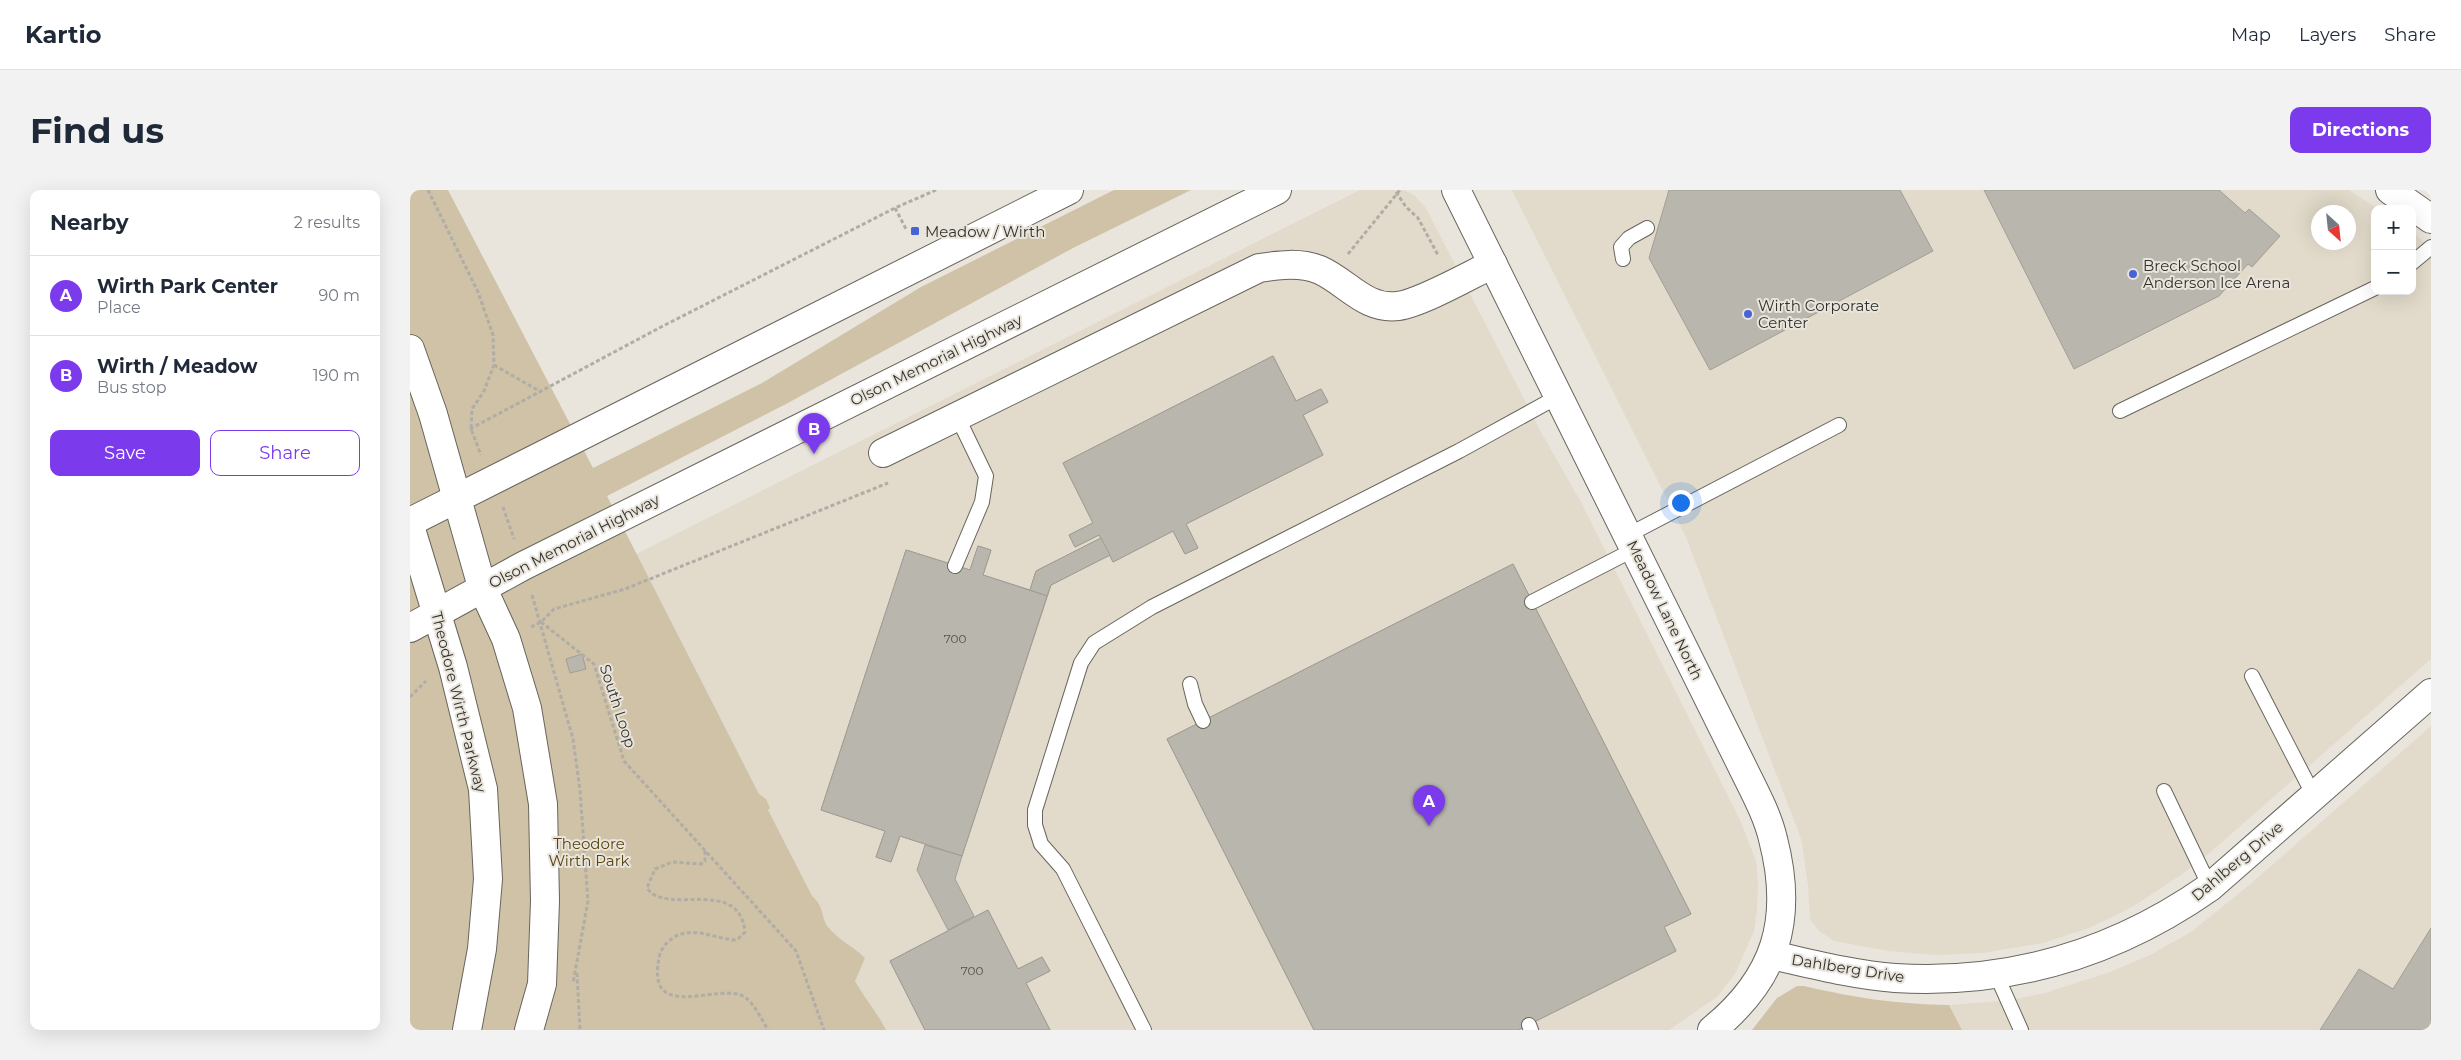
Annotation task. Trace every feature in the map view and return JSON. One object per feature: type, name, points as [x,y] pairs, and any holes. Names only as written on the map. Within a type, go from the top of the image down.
[{"type":"street","points":[[410,524],[456,499],[1069,190]]},
{"type":"street","name":"Olson Memorial Highway","points":[[410,628],[523,566],[1277,190]]},
{"type":"street","name":"Meadow Lane North","points":[[1456,190],[1632,542],[1744,771],[1773,838],[1779,872],[1782,917],[1772,955],[1755,985],[1733,1012],[1712,1030]]},
{"type":"street","points":[[2390,190],[2431,219]]},
{"type":"street","points":[[883,453],[1259,268],[1281,264],[1319,270],[1334,278],[1358,297],[1376,304],[1398,306],[1413,302],[1493,264]]},
{"type":"street","points":[[410,348],[433,414],[482,587],[506,639],[527,708],[543,804],[545,901],[542,984],[529,1030]]},
{"type":"street","name":"Theodore Wirth Parkway","points":[[410,524],[438,612],[483,789],[488,879],[482,949],[466,1030]]},
{"type":"street","name":"Dahlberg Drive","points":[[1772,955],[1894,978],[1964,978],[2037,967],[2090,952],[2133,934],[2181,907],[2210,887],[2431,693]]},
{"type":"lane","points":[[1623,259],[1621,247],[1629,238],[1647,228]]},
{"type":"lane","points":[[2416,260],[2431,247]]},
{"type":"lane","points":[[2120,411],[2371,290]]},
{"type":"lane","points":[[1144,1030],[1063,869],[1041,844],[1035,825],[1035,810],[1081,663],[1094,643],[1152,607],[1459,451],[1559,396]]},
{"type":"lane","points":[[955,566],[982,502],[986,476],[957,416]]},
{"type":"lane","points":[[1532,602],[1632,542],[1839,425]]},
{"type":"lane","points":[[2252,676],[2314,796]]},
{"type":"lane","points":[[1190,684],[1195,704],[1203,721]]},
{"type":"lane","points":[[2164,791],[2210,887]]},
{"type":"lane","points":[[1996,974],[2021,1030]]},
{"type":"path","points":[[428,190],[478,292],[493,335],[494,365],[484,391],[472,409],[471,429],[511,527],[523,566]]},
{"type":"path","points":[[471,429],[661,327],[895,208],[936,190]]},
{"type":"path","points":[[1334,278],[1346,256],[1398,191],[1406,207],[1418,218],[1438,255]]},
{"type":"path","points":[[895,208],[906,229]]},
{"type":"path","points":[[494,365],[541,393]]},
{"type":"path","name":"South Loop","points":[[523,566],[541,622],[594,664],[624,761],[796,951],[824,1030]]},
{"type":"path","points":[[410,696],[426,681]]},
{"type":"path","points":[[705,850],[704,861],[701,864],[672,862],[655,869],[647,888],[651,894],[661,899],[712,900],[728,905],[738,912],[744,924],[744,932],[739,938],[734,940],[688,931],[674,937],[661,950],[658,976],[662,987],[674,996],[694,998],[730,992],[746,998],[768,1030]]},
{"type":"path","points":[[577,970],[580,1030]]},
{"type":"shaded area","points":[[1360,190],[1404,190],[1414,195],[1426,208],[1542,434],[1582,504],[1741,822],[1756,861],[1758,885],[1754,931],[1735,974],[1717,997],[1669,1030],[880,1030],[636,554]]},
{"type":"shaded area","points":[[1512,190],[2349,190],[2372,205],[2371,295],[2416,295],[2416,235],[2431,248],[2431,659],[2212,851],[2181,875],[2115,916],[2086,929],[2043,943],[1983,953],[1936,955],[1888,951],[1834,941],[1819,931],[1810,919],[1808,885],[1801,839],[1686,537]]},
{"type":"shaded area","points":[[2431,726],[2431,1030],[1962,1030],[1949,1005],[2011,1000],[2045,993],[2110,972],[2150,955],[2191,932],[2248,886]]},
{"type":"green space","name":"Theodore Wirth Park","points":[[410,190],[448,190],[593,468],[762,383],[921,287],[1114,190],[1191,190],[1073,248],[786,404],[607,496],[759,794],[766,799],[770,808],[768,810],[812,896],[819,904],[828,927],[865,958],[855,981],[886,1030],[410,1030]]},
{"type":"green space","points":[[1797,986],[1876,1000],[1949,1005],[1962,1030],[1752,1030],[1777,998]]},
{"type":"building","name":"Wirth Corporate Center","points":[[1669,190],[1900,190],[1933,251],[1710,370],[1649,258]]},
{"type":"building","name":"Breck School Anderson Ice Arena","points":[[1984,190],[2219,190],[2245,213],[2249,209],[2280,236],[2252,267],[2248,264],[2219,296],[2074,369]]},
{"type":"building","points":[[1273,356],[1296,401],[1321,389],[1328,402],[1303,415],[1323,455],[1186,524],[1198,548],[1185,554],[1173,531],[1113,562],[1110,555],[1051,585],[962,856],[900,836],[891,862],[876,857],[885,831],[821,810],[906,550],[970,570],[978,546],[991,550],[983,575],[1030,590],[1036,571],[1101,538],[1099,535],[1075,547],[1069,535],[1093,523],[1063,463]]},
{"type":"building","points":[[1273,356],[1296,401],[1321,389],[1328,402],[1303,415],[1323,455],[1186,524],[1198,548],[1185,554],[1173,531],[1113,562],[1099,535],[1075,547],[1069,535],[1093,523],[1063,463]]},
{"type":"building","points":[[1101,538],[1110,555],[1051,585],[1047,596],[1030,590],[1036,571]]},
{"type":"building","points":[[978,546],[991,550],[983,575],[1047,596],[962,856],[900,836],[891,862],[876,857],[885,831],[821,810],[906,550],[970,570]]},
{"type":"building","points":[[1513,564],[1691,914],[1664,927],[1676,951],[1518,1030],[1314,1030],[1167,739]]},
{"type":"building","points":[[1513,564],[1691,914],[1664,927],[1676,951],[1518,1030],[1314,1030],[1167,739]]},
{"type":"building","points":[[582,654],[586,669],[570,673],[566,659]]},
{"type":"building","points":[[925,845],[962,856],[955,879],[974,916],[948,930],[917,870]]},
{"type":"building","points":[[988,910],[1018,969],[1042,957],[1050,971],[1026,983],[1050,1030],[925,1030],[890,961]]},
{"type":"building","points":[[988,910],[1018,969],[1042,957],[1050,971],[1026,983],[1050,1030],[925,1030],[890,961]]},
{"type":"building","points":[[2431,928],[2431,1030],[2320,1030],[2359,969],[2393,989]]},
{"type":"place","name":"Meadow / Wirth","points":[[915,231]]},
{"type":"place","name":"Breck School Anderson Ice Arena","points":[[2133,274]]},
{"type":"place","name":"Wirth Corporate Center","points":[[1748,314]]},
{"type":"place","name":"Wirth / Meadow","points":[[814,454]]},
{"type":"place","name":"Wirth Park Center","points":[[1429,826]]}]
